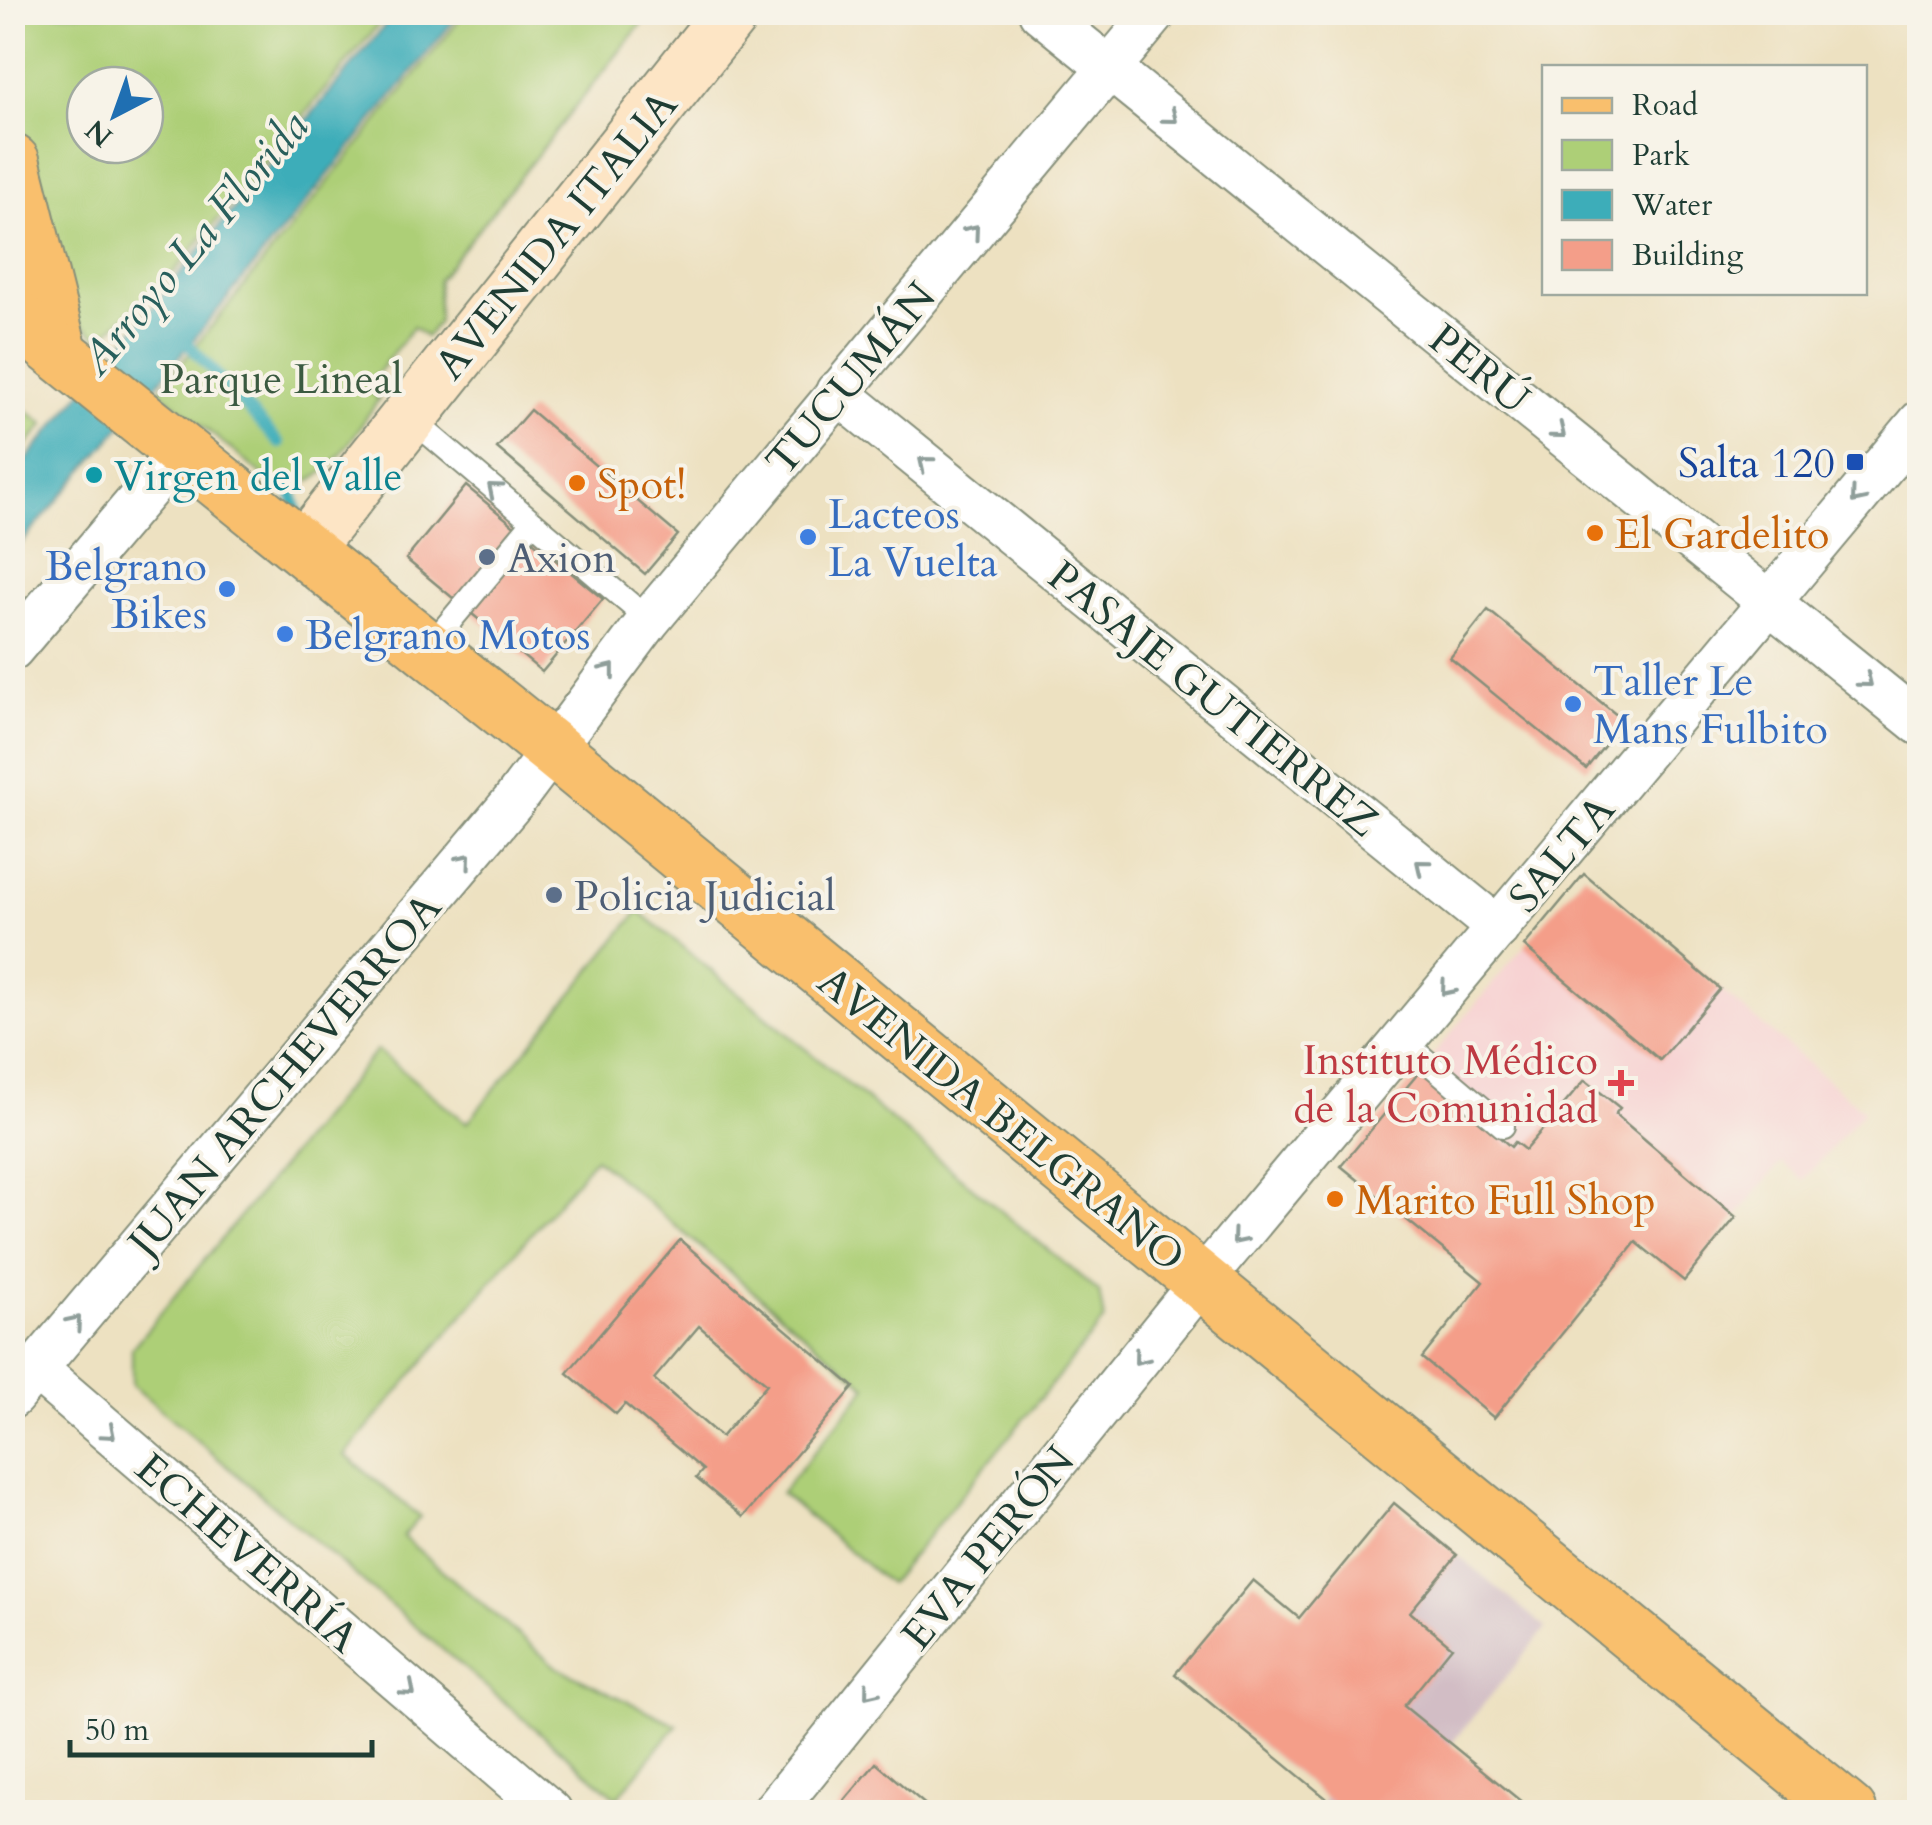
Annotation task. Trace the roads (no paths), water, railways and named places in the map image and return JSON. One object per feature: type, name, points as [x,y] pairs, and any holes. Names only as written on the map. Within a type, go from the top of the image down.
[{"type":"main road","name":"AVENIDA ITALIA","points":[[304,548],[732,12]]},
{"type":"main road","points":[[12,162],[60,353]]},
{"type":"main road","name":"AVENIDA BELGRANO","points":[[12,315],[551,748],[1849,1812]]},
{"type":"street","name":"PERÚ","points":[[1040,12],[1920,724]]},
{"type":"street","name":"TUCUMÁN","points":[[551,748],[649,620],[1156,12]]},
{"type":"street","name":"PASAJE GUTIERREZ","points":[[837,392],[1498,928]]},
{"type":"street","name":"SALTA","points":[[1202,1282],[1920,422]]},
{"type":"street","points":[[12,650],[167,439]]},
{"type":"street","name":"JUAN ARCHEVERROA","points":[[24,1383],[513,802],[551,748]]},
{"type":"street","name":"EVA PERÓN","points":[[772,1812],[1202,1282]]},
{"type":"street","name":"ECHEVERRÍA","points":[[24,1383],[551,1812]]},
{"type":"lane","points":[[409,417],[649,620]]},
{"type":"lane","points":[[428,648],[533,522]]},
{"type":"lane","points":[[1403,1041],[1503,1126]]},
{"type":"water","points":[[395,13],[460,13],[165,375],[13,553],[13,476]]},
{"type":"waterway","name":"Arroyo La Florida","points":[[179,334],[279,443]]},
{"type":"waterway","points":[[290,484],[299,522]]},
{"type":"place","name":"Salta 120","points":[[1855,462]]},
{"type":"place","name":"Virgen del Valle","points":[[94,475]]},
{"type":"place","name":"Spot!","points":[[577,483]]},
{"type":"place","name":"El Gardelito","points":[[1595,533]]},
{"type":"place","name":"Lacteos La Vuelta","points":[[808,537]]},
{"type":"place","name":"Axion","points":[[487,557]]},
{"type":"place","name":"Belgrano Bikes","points":[[227,589]]},
{"type":"place","name":"Belgrano Motos","points":[[285,634]]},
{"type":"place","name":"Taller Le Mans Fulbito","points":[[1573,704]]},
{"type":"place","name":"Policia Judicial","points":[[554,895]]},
{"type":"place","name":"Instituto Médico de la Comunidad","points":[[1621,1083]]},
{"type":"place","name":"Marito Full Shop","points":[[1335,1199]]},
{"type":"park label","name":"Parque Lineal","points":[[281,378]]}]
